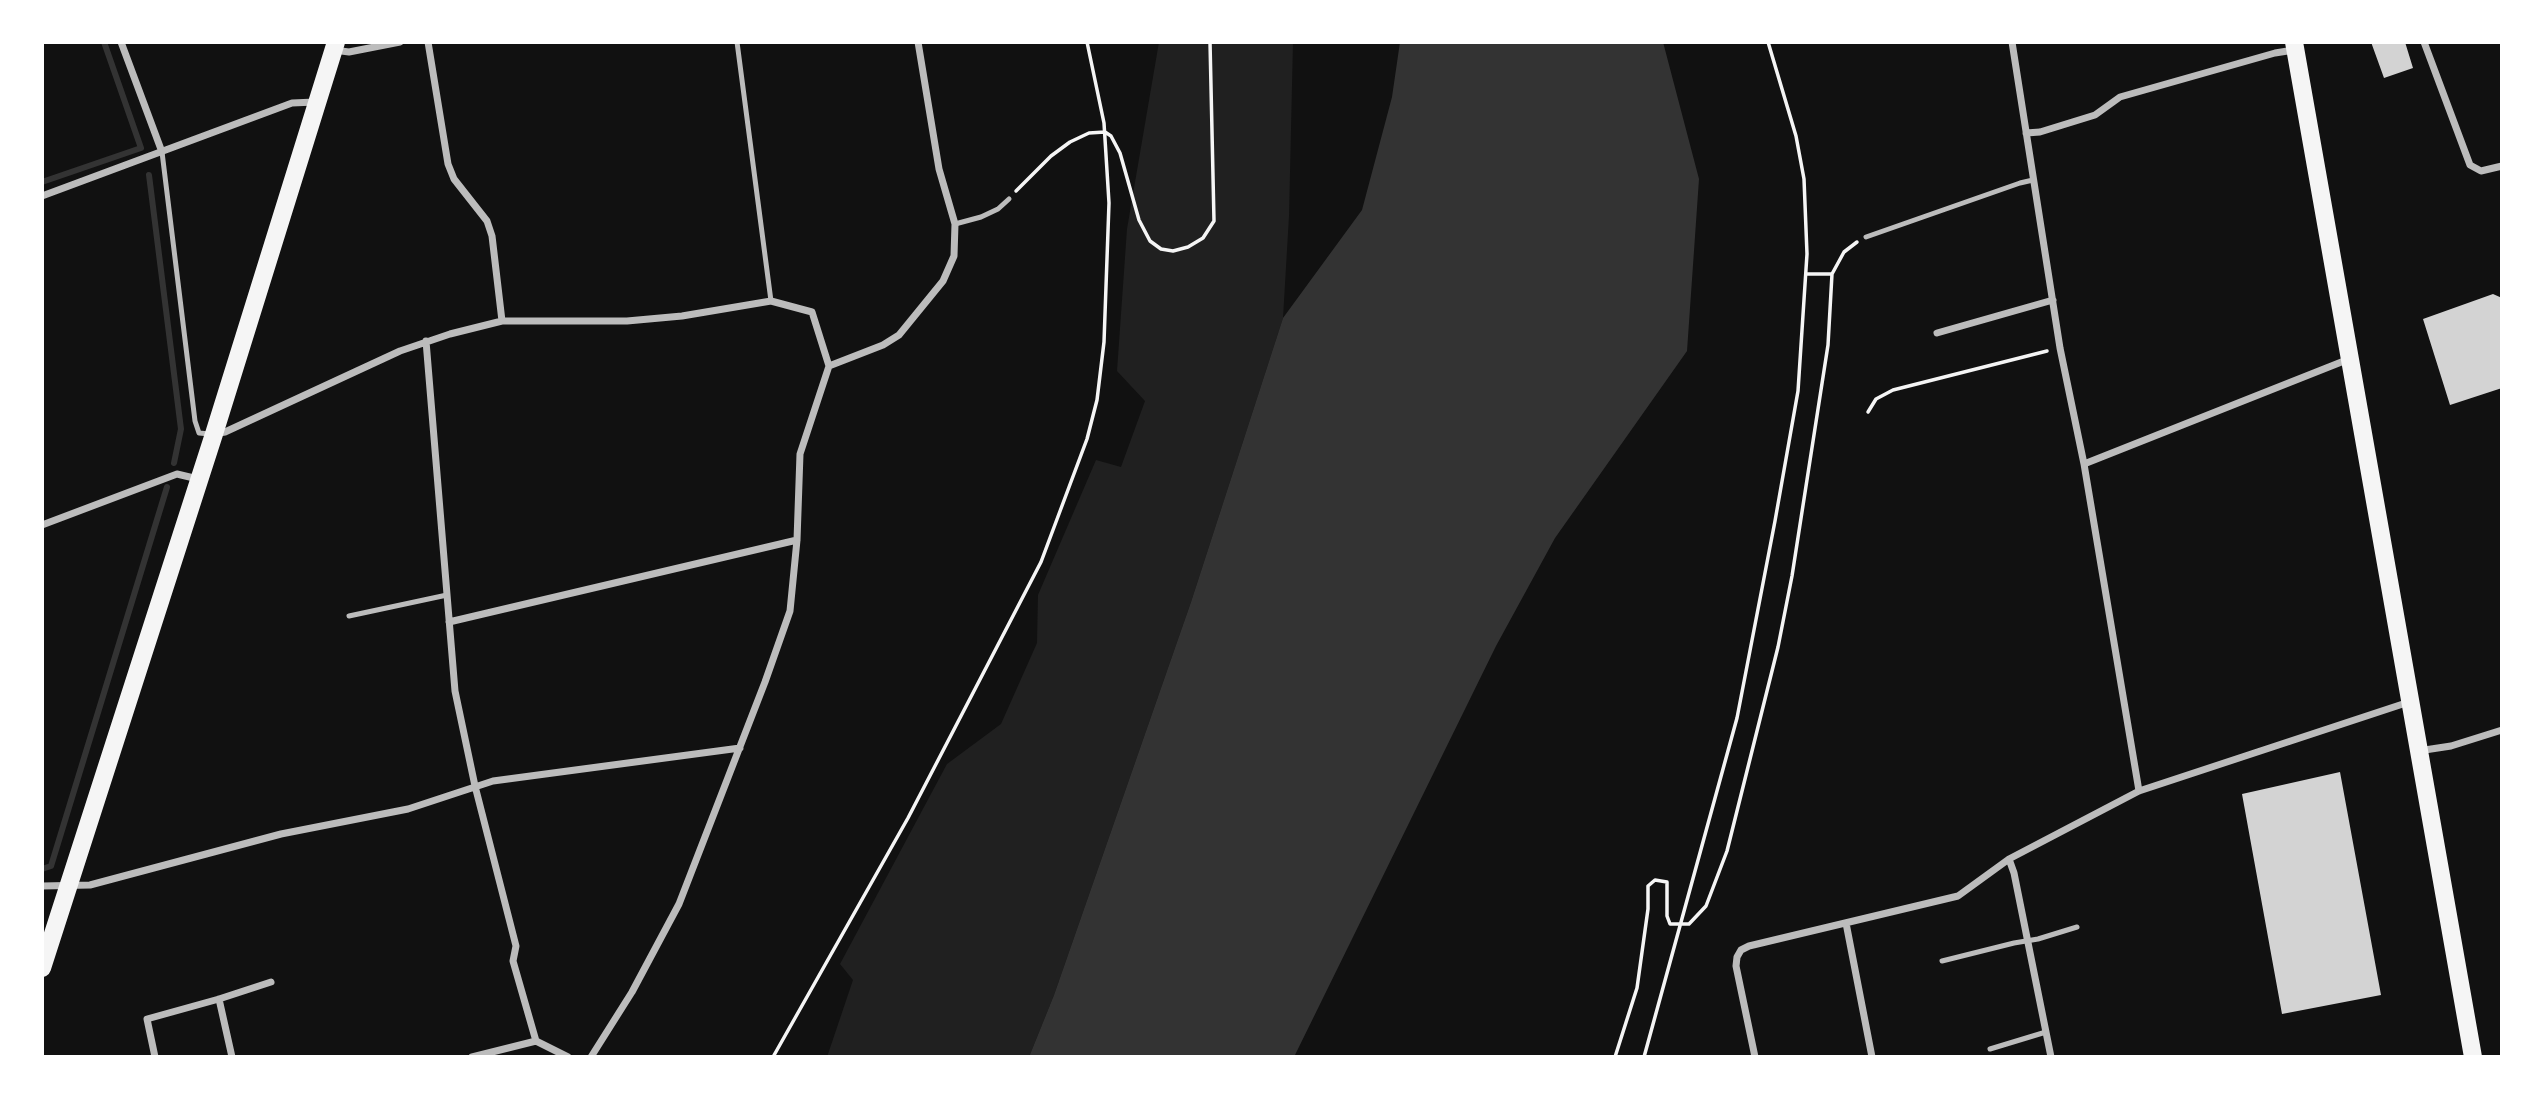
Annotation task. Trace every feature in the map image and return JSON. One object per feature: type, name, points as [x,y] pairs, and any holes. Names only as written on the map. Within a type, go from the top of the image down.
[{"type":"main road","points":[[42,968],[214,434],[335,46]]},
{"type":"main road","points":[[2294,46],[2473,1057]]},
{"type":"street","points":[[121,42],[162,152]]},
{"type":"street","points":[[335,46],[349,52],[400,42]]},
{"type":"street","points":[[428,42],[448,164],[454,179],[487,221],[492,236],[502,321]]},
{"type":"street","points":[[830,366],[883,345],[899,335],[948,273],[956,242],[955,224],[939,169],[918,42]]},
{"type":"street","points":[[2012,42],[2060,348],[2084,464],[2139,791]]},
{"type":"street","points":[[2424,42],[2470,165],[2481,171],[2502,166]]},
{"type":"street","points":[[2026,132],[2040,132],[2095,115],[2120,97],[2294,46]]},
{"type":"street","points":[[42,196],[292,103],[316,102]]},
{"type":"street","points":[[1937,333],[2053,300]]},
{"type":"street","points":[[214,434],[225,432],[426,341],[502,321],[627,321],[682,316],[771,301],[812,312],[830,366],[800,454],[797,540],[790,611],[679,904],[632,992],[592,1057]]},
{"type":"street","points":[[426,341],[455,691],[475,786],[516,946],[513,961],[536,1041]]},
{"type":"street","points":[[2084,464],[2349,359]]},
{"type":"street","points":[[42,525],[177,474],[198,479]]},
{"type":"street","points":[[449,622],[797,540]]},
{"type":"street","points":[[1755,1057],[1736,966],[1741,950],[1958,896],[2009,859],[2139,791],[2409,702]]},
{"type":"street","points":[[2418,751],[2451,746],[2502,730]]},
{"type":"street","points":[[42,886],[90,885],[245,842],[408,809],[493,781],[740,748]]},
{"type":"street","points":[[2009,859],[2051,1057]]},
{"type":"street","points":[[1846,923],[1872,1057]]},
{"type":"street","points":[[155,1057],[147,1019],[271,982]]},
{"type":"street","points":[[219,999],[232,1057]]},
{"type":"street","points":[[472,1057],[536,1041],[568,1057]]},
{"type":"lane","points":[[737,42],[771,301]]},
{"type":"lane","points":[[162,152],[196,427],[199,433],[214,434]]},
{"type":"lane","points":[[1866,237],[2033,180]]},
{"type":"lane","points":[[955,224],[981,217],[998,209],[1009,199]]},
{"type":"lane","points":[[349,616],[447,595]]},
{"type":"lane","points":[[1942,961],[2077,927]]},
{"type":"lane","points":[[1990,1049],[2046,1032]]},
{"type":"path","points":[[773,1057],[908,818],[1041,562],[1087,439],[1097,400],[1104,342],[1109,203],[1105,132],[1087,42]]},
{"type":"path","points":[[1009,199],[1051,156],[1070,142],[1089,133],[1105,132],[1111,136],[1120,153],[1139,220],[1150,241],[1161,249],[1174,251],[1203,238],[1214,221],[1210,42]]},
{"type":"path","points":[[1644,1057],[1733,731],[1798,391],[1806,274],[1804,179],[1797,136],[1768,42]]},
{"type":"path","points":[[1615,1057],[1637,988],[1648,909],[1648,886],[1656,880],[1667,882],[1667,916],[1671,924],[1689,924],[1706,906],[1727,851],[1778,647],[1822,391],[1832,274],[1844,252],[1866,237]]},
{"type":"path","points":[[1806,274],[1832,274]]},
{"type":"path","points":[[1868,412],[1876,399],[1893,390],[2060,348]]},
{"type":"shaded area","points":[[1159,42],[1293,42],[1289,216],[1283,318],[1191,602],[1054,995],[1029,1057],[827,1057],[853,980],[840,964],[947,764],[1001,724],[1037,643],[1038,595],[1096,460],[1121,467],[1145,401],[1117,371],[1127,229]]},
{"type":"shaded area","points":[[1400,42],[1663,42],[1699,179],[1687,351],[1555,538],[1496,646],[1294,1057],[1029,1057],[1054,995],[1191,602],[1283,318],[1362,210],[1392,97]]},
{"type":"building","points":[[2371,42],[2405,42],[2413,68],[2384,78]]},
{"type":"building","points":[[2493,294],[2502,298],[2502,388],[2450,405],[2423,319]]},
{"type":"building","points":[[2340,772],[2381,995],[2282,1014],[2242,794]]},
{"type":"waterway","points":[[42,182],[141,148],[104,42]]},
{"type":"waterway","points":[[149,175],[181,429],[174,463]]},
{"type":"waterway","points":[[42,869],[51,866],[167,487]]}]
